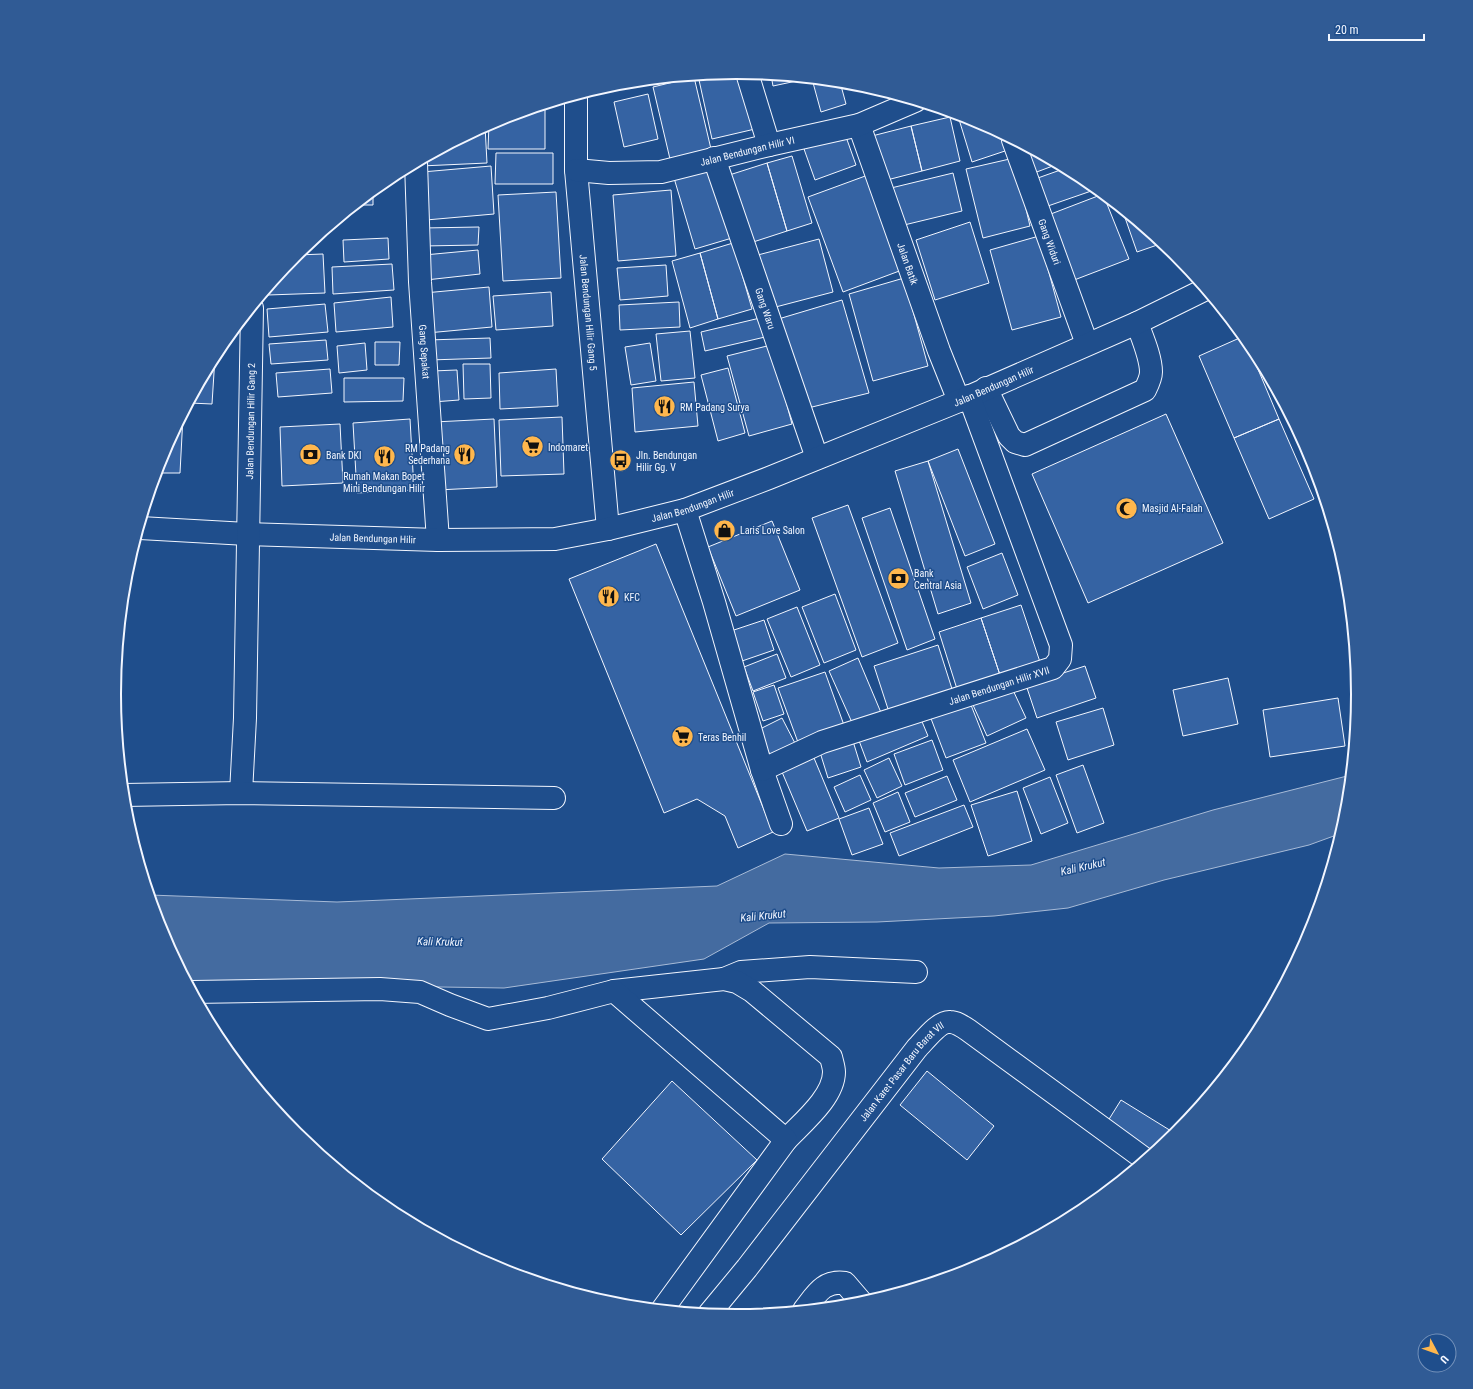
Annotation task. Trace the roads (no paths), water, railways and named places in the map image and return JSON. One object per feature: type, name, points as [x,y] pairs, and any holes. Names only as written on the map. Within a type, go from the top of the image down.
[{"type":"street","points":[[749,79],[769,145]]},
{"type":"street","name":"Jalan Bendungan Hilir Gang 5","points":[[576,100],[576,170],[608,529]]},
{"type":"street","name":"Jalan Bendungan Hilir VI","points":[[576,170],[609,173],[661,172],[714,158],[859,125],[908,104]]},
{"type":"street","name":"Jalan Batik","points":[[859,125],[939,352],[971,395]]},
{"type":"street","name":"Gang Widuri","points":[[1014,145],[1087,344]]},
{"type":"street","name":"Gang Waru","points":[[714,158],[817,458]]},
{"type":"street","name":"Gang Sepakat","points":[[416,169],[420,282],[438,540]]},
{"type":"street","name":"Jalan Bendungan Hilir","points":[[144,528],[247,534],[438,540],[555,539],[608,529],[685,510],[817,458],[971,395],[1137,323],[1200,290]]},
{"type":"street","name":"Jalan Bendungan Hilir Gang 2","points":[[241,793],[245,718],[252,315]]},
{"type":"street","points":[[971,395],[1015,442],[1025,445],[1145,390],[1150,380],[1151,371],[1146,349],[1137,323]]},
{"type":"street","name":"Jalan Bendungan Hilir XVII","points":[[762,770],[822,742],[1053,668],[1060,659],[1061,645],[971,395]]},
{"type":"street","points":[[685,510],[714,602],[762,770],[781,824]]},
{"type":"street","points":[[129,795],[241,793],[554,798]]},
{"type":"street","points":[[198,992],[380,989],[420,992],[488,1019],[548,1008],[614,991],[724,979],[741,972],[810,967],[916,972]]},
{"type":"street","points":[[665,1306],[786,1140],[822,1102],[830,1087],[834,1073],[831,1057],[752,991],[737,982],[724,979]]},
{"type":"street","points":[[614,991],[786,1140]]},
{"type":"street","name":"Jalan Karet Pasar Baru Barat VII","points":[[713,1309],[747,1268],[917,1048],[937,1027],[948,1022],[958,1024],[968,1030],[1142,1157]]},
{"type":"street","points":[[808,1306],[826,1286],[832,1283],[845,1284],[857,1298]]},
{"type":"water","name":"Kali Krukut","points":[[1347,776],[1335,835],[1309,845],[1164,880],[1068,908],[994,916],[877,922],[769,923],[704,959],[504,988],[193,983],[168,930],[155,895],[337,902],[717,886],[785,854],[939,868],[1031,865],[1213,810]]},
{"type":"place","name":"RM Padang Surya","points":[[665,407]]},
{"type":"place","name":"Indomaret","points":[[532,447]]},
{"type":"place","name":"RM Padang Sederhana","points":[[465,454]]},
{"type":"place","name":"Bank DKI","points":[[311,455]]},
{"type":"place","name":"Rumah Makan Bopet Mini Bendungan Hilir","points":[[384,456]]},
{"type":"place","name":"Jln. Bendungan Hilir Gg. V","points":[[621,461]]},
{"type":"place","name":"Masjid Al-Falah","points":[[1127,508]]},
{"type":"place","name":"Laris Love Salon","points":[[725,530]]},
{"type":"place","name":"Bank Central Asia","points":[[899,579]]},
{"type":"place","name":"KFC","points":[[608,597]]},
{"type":"place","name":"Teras Benhil","points":[[683,737]]}]
